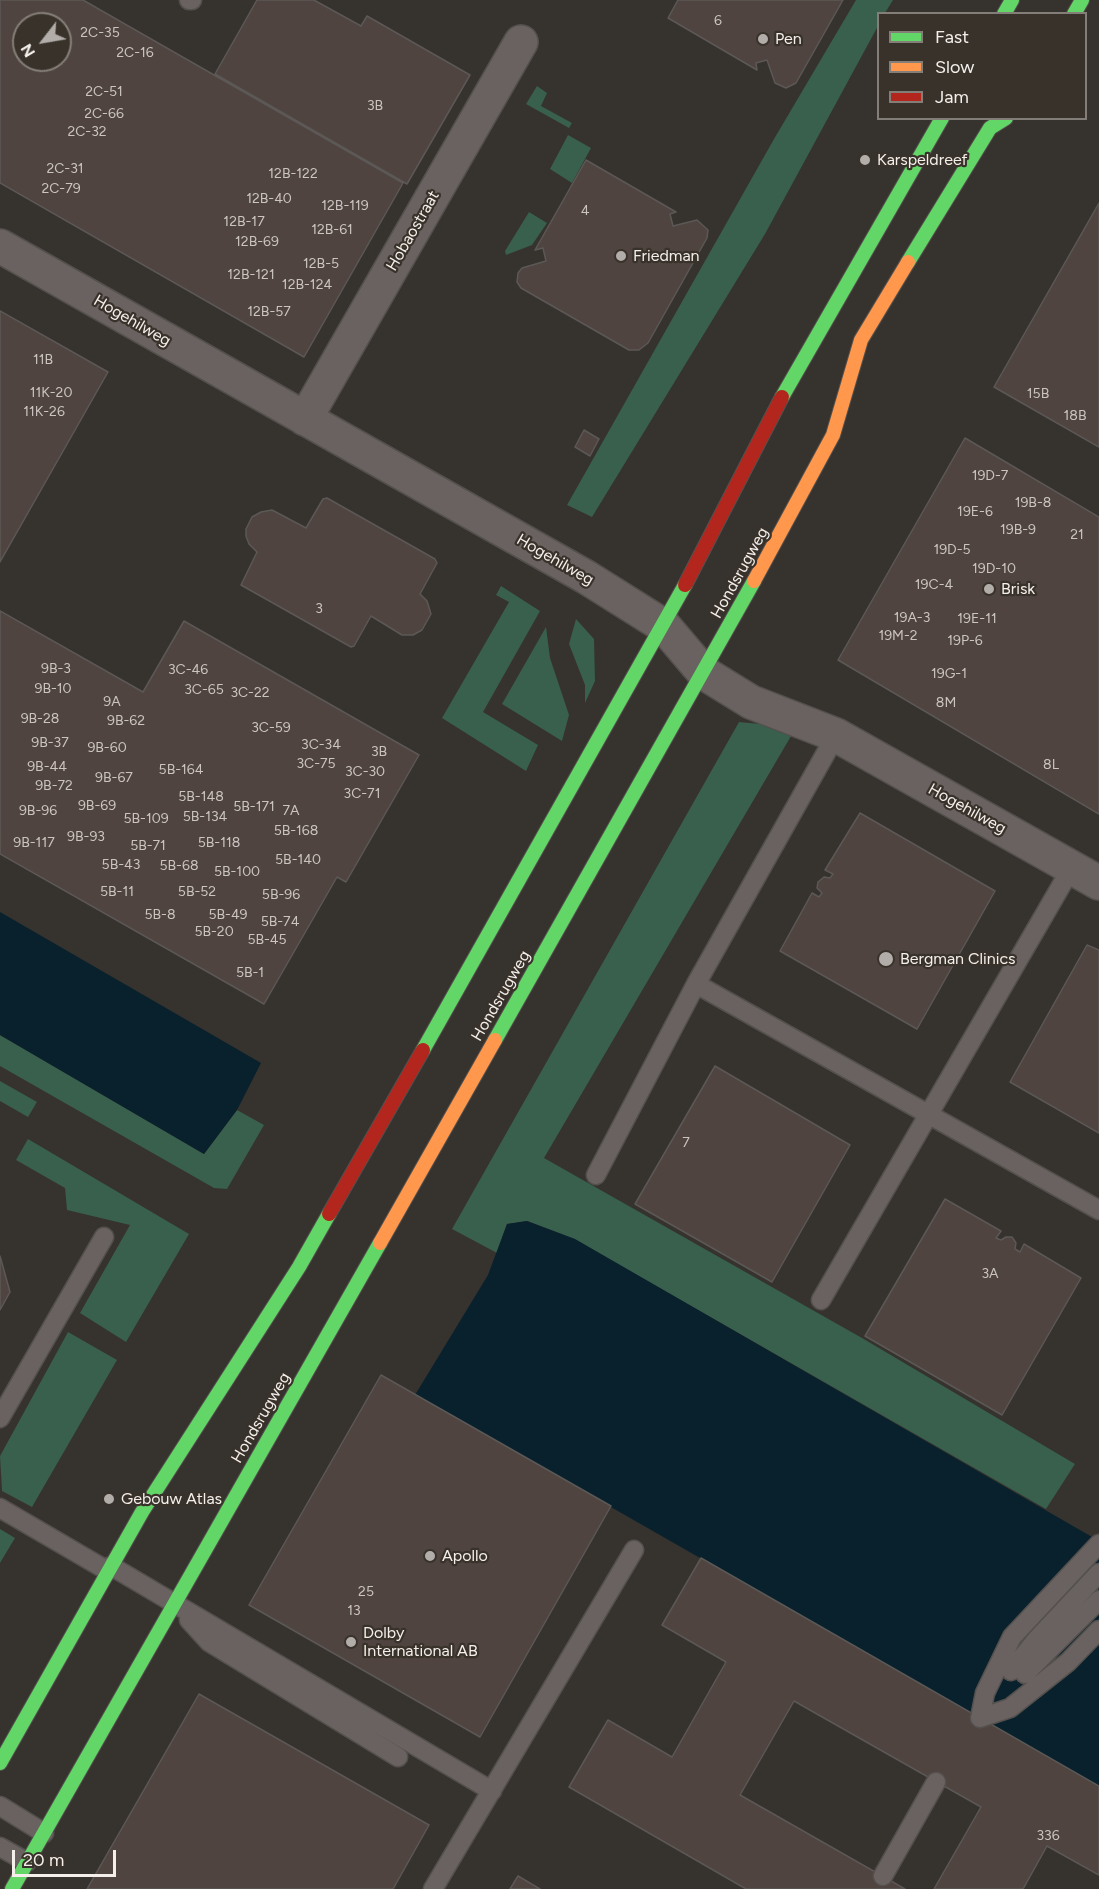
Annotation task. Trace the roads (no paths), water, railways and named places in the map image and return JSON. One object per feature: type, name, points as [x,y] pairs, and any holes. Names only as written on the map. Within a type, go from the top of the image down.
[{"type":"street","name":"Hobaostraat","points":[[305,419],[521,42]]},
{"type":"street","points":[[0,1763],[142,1512],[299,1267],[663,626],[785,392],[941,120]]},
{"type":"street","name":"Hondsrugweg","points":[[12,1889],[704,673],[833,435],[861,340],[990,128],[1003,120]]},
{"type":"street","name":"Hogehilweg","points":[[0,246],[586,577],[663,626],[704,673],[752,702],[836,735],[1086,875]]},
{"type":"lane","points":[[596,1175],[696,984],[836,735]]},
{"type":"lane","points":[[821,1300],[928,1114],[1086,875]]},
{"type":"lane","points":[[696,984],[1099,1210]]},
{"type":"lane","points":[[0,1418],[104,1237]]},
{"type":"lane","points":[[0,1508],[174,1603],[492,1791]]},
{"type":"lane","points":[[1099,1544],[1012,1637],[984,1693],[980,1718],[1010,1708],[1068,1662],[1099,1630]]},
{"type":"lane","points":[[433,1889],[634,1550]]},
{"type":"lane","points":[[1099,1573],[1037,1639],[1018,1672],[1099,1600]]},
{"type":"lane","points":[[174,1603],[209,1642],[398,1758]]},
{"type":"lane","points":[[883,1876],[936,1782]]},
{"type":"lane","points":[[0,1806],[44,1833]]},
{"type":"lane","points":[[0,1847],[27,1862]]},
{"type":"water","points":[[0,912],[261,1063],[237,1110],[204,1154],[0,1035]]},
{"type":"water","points":[[527,1221],[575,1239],[1099,1541],[1099,1786],[415,1395],[488,1275],[507,1224]]},
{"type":"place","name":"Pen","points":[[763,39]]},
{"type":"place","name":"Karspeldreef","points":[[865,160]]},
{"type":"place","name":"Friedman","points":[[621,256]]},
{"type":"place","name":"Brisk","points":[[989,589]]},
{"type":"place","name":"Bergman Clinics","points":[[886,959]]},
{"type":"place","name":"Gebouw Atlas","points":[[109,1499]]},
{"type":"place","name":"Apollo","points":[[430,1556]]},
{"type":"place","name":"Dolby International AB","points":[[351,1642]]}]
